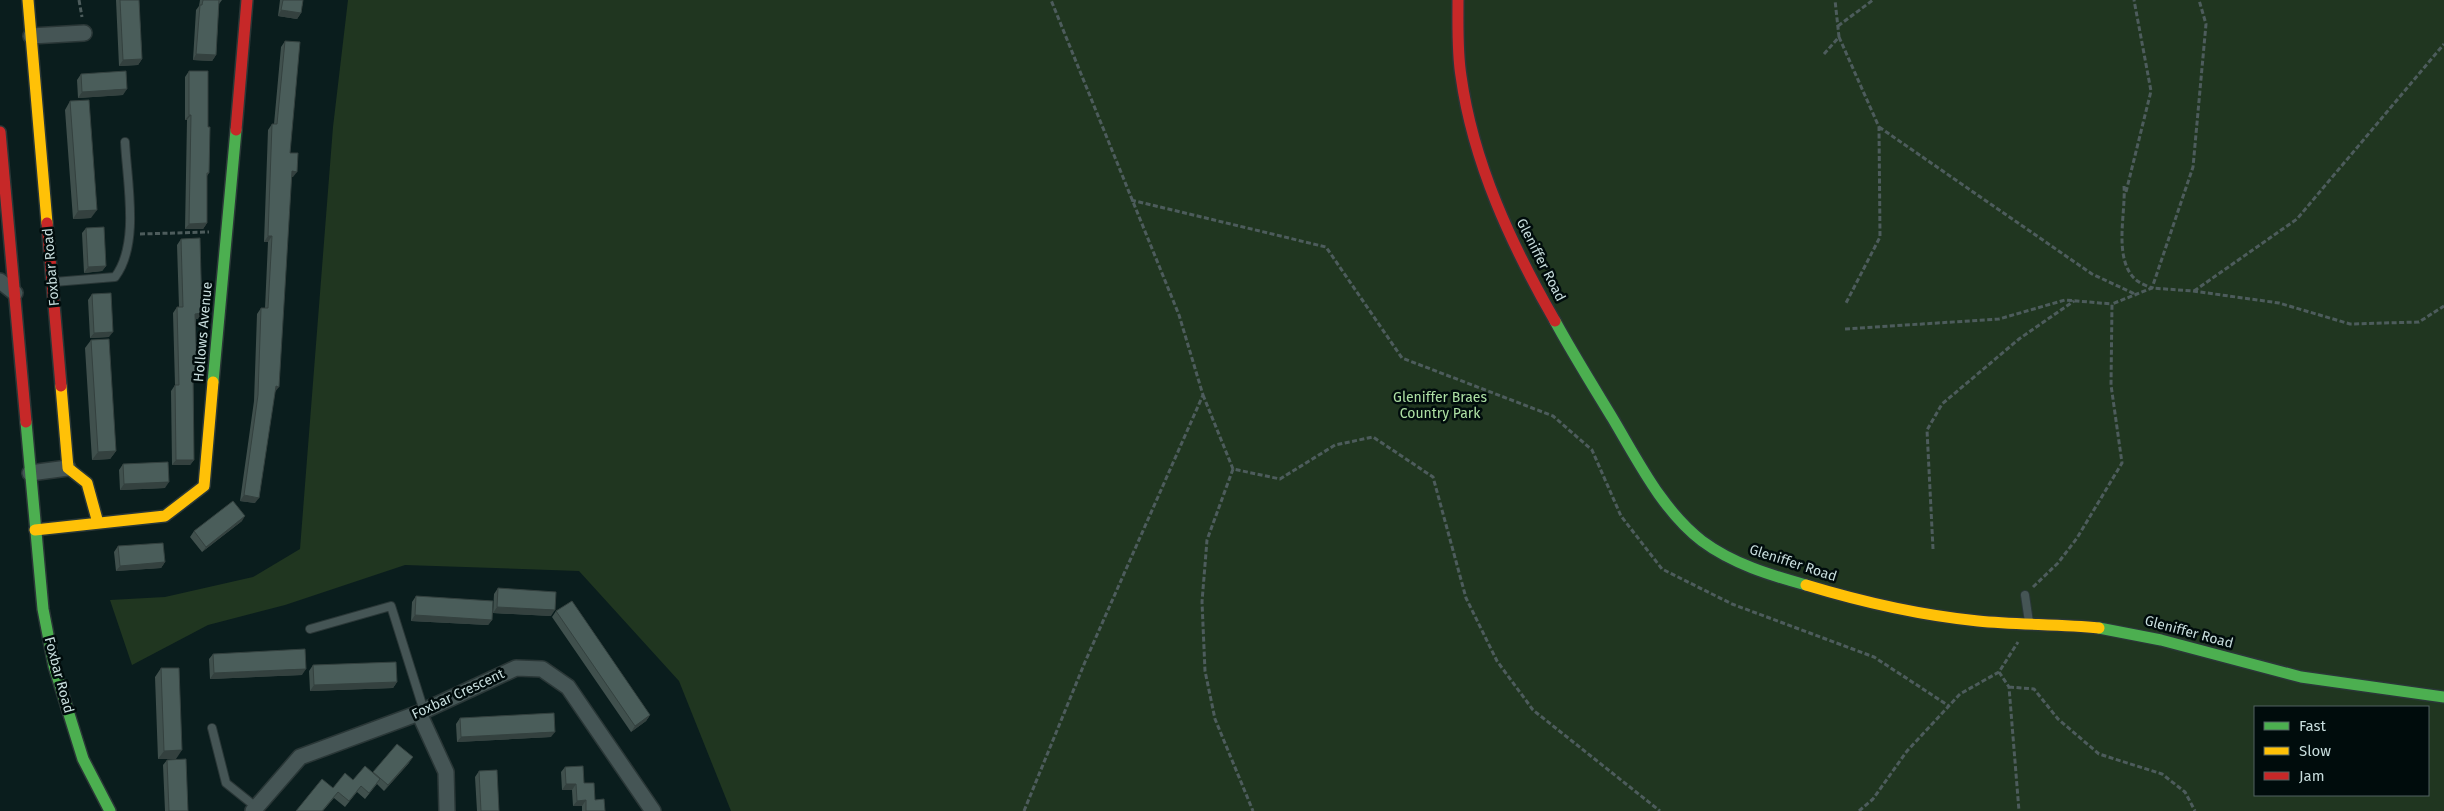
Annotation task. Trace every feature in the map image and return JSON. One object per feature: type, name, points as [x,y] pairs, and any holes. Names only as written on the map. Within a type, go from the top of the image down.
[{"type":"street","name":"Foxbar Road","points":[[28,0],[68,468]]},
{"type":"street","name":"Hollows Avenue","points":[[35,530],[165,516],[204,486],[247,0]]},
{"type":"street","name":"Gleniffer Road","points":[[1458,0],[1458,45],[1463,88],[1474,135],[1499,209],[1530,276],[1605,406],[1668,507],[1694,534],[1718,551],[1782,578],[1873,604],[1921,614],[2118,630],[2282,673],[2444,697]]},
{"type":"street","points":[[31,36],[84,32]]},
{"type":"street","name":"Foxbar Road","points":[[0,132],[43,609],[54,666],[83,759],[110,811]]},
{"type":"street","points":[[0,281],[15,293]]},
{"type":"street","points":[[30,472],[68,468],[87,483],[98,523]]},
{"type":"street","name":"Foxbar Crescent","points":[[255,809],[300,757],[421,712],[516,668],[542,669],[568,687],[653,811]]},
{"type":"street","points":[[421,712],[446,772],[447,811]]},
{"type":"lane","points":[[52,283],[115,277],[122,267],[130,234],[124,142]]},
{"type":"lane","points":[[2024,595],[2029,624]]},
{"type":"lane","points":[[310,629],[391,606],[421,712]]},
{"type":"lane","points":[[212,728],[226,783],[255,809]]},
{"type":"path","points":[[1051,0],[1179,315],[1203,395],[1233,469],[1207,540],[1202,602],[1205,672],[1215,719],[1253,811]]},
{"type":"path","points":[[1835,0],[1839,37],[1879,127],[1880,237],[1846,303]]},
{"type":"path","points":[[1838,26],[1873,0]]},
{"type":"path","points":[[2134,0],[2151,91],[2125,196],[2122,235],[2125,264],[2135,279],[2152,288],[2279,303],[2350,324],[2419,322],[2444,306]]},
{"type":"path","points":[[1845,329],[1999,318],[2065,300],[2112,304],[2152,288],[2193,167],[2206,24],[2199,0]]},
{"type":"path","points":[[1824,54],[1839,37]]},
{"type":"path","points":[[2193,292],[2297,219],[2444,44]]},
{"type":"path","points":[[1879,127],[2092,274],[2136,295]]},
{"type":"path","points":[[2124,186],[2125,196]]},
{"type":"path","points":[[1131,200],[1326,247],[1402,358],[1554,416],[1592,450],[1621,516],[1662,569],[1732,604],[1874,657],[1949,706]]},
{"type":"path","points":[[130,234],[227,232]]},
{"type":"path","points":[[1933,549],[1927,430],[1942,404],[2020,339],[2074,300]]},
{"type":"path","points":[[2024,595],[2058,563],[2077,538],[2122,463],[2112,385],[2112,304]]},
{"type":"path","points":[[1024,811],[1085,662],[1203,395]]},
{"type":"path","points":[[1233,469],[1280,479],[1336,445],[1373,437],[1433,477],[1466,598],[1496,662],[1533,710],[1660,811]]},
{"type":"path","points":[[1859,811],[1873,799],[1907,751],[1960,694],[1999,672],[2029,624]]},
{"type":"path","points":[[1999,672],[2010,687],[2018,811]]},
{"type":"path","points":[[2010,687],[2034,689],[2058,718],[2098,754],[2162,774],[2185,792],[2195,811]]},
{"type":"green space","name":"Gleniffer Braes Country Park","points":[[348,0],[2444,0],[2444,811],[731,811],[679,681],[579,571],[405,565],[285,605],[208,625],[132,665],[110,600],[165,597],[253,577],[300,549],[333,127]]},
{"type":"building","points":[[120,0],[139,0],[142,59],[123,60]]},
{"type":"building","points":[[203,0],[219,0],[216,55],[196,54],[200,5],[202,5]]},
{"type":"building","points":[[283,0],[303,0],[301,13],[281,10]]},
{"type":"building","points":[[285,41],[300,42],[290,153],[298,153],[297,172],[292,171],[279,387],[276,386],[259,498],[244,495],[258,395],[261,308],[268,308],[272,236],[268,236],[272,124],[277,124]]},
{"type":"building","points":[[126,71],[127,89],[82,92],[81,74]]},
{"type":"building","points":[[189,71],[208,71],[208,127],[210,127],[209,173],[207,173],[207,223],[189,224],[191,115],[189,115]]},
{"type":"building","points":[[89,100],[97,210],[78,211],[70,101]]},
{"type":"building","points":[[104,227],[106,266],[88,267],[86,228]]},
{"type":"building","points":[[200,238],[202,313],[195,314],[197,374],[193,374],[194,460],[176,460],[175,385],[179,385],[177,307],[183,307],[181,239]]},
{"type":"building","points":[[111,293],[113,332],[94,333],[92,294]]},
{"type":"building","points":[[109,339],[116,451],[98,452],[91,340]]},
{"type":"building","points":[[168,462],[169,482],[124,484],[123,464]]},
{"type":"building","points":[[233,501],[245,516],[206,547],[194,531]]},
{"type":"building","points":[[163,543],[165,562],[120,566],[118,546]]},
{"type":"building","points":[[498,588],[556,592],[555,610],[497,607]]},
{"type":"building","points":[[416,596],[493,601],[492,620],[415,615]]},
{"type":"building","points":[[572,601],[650,715],[635,726],[556,611]]},
{"type":"building","points":[[305,649],[306,669],[214,673],[213,654]]},
{"type":"building","points":[[396,662],[397,682],[314,685],[313,665]]},
{"type":"building","points":[[161,668],[179,668],[182,750],[164,751]]},
{"type":"building","points":[[554,713],[555,732],[461,737],[460,718]]},
{"type":"building","points":[[397,744],[413,757],[388,785],[373,772]]},
{"type":"building","points":[[186,759],[188,811],[169,811],[167,760]]},
{"type":"building","points":[[365,766],[380,779],[369,793],[361,786],[349,801],[338,792],[322,811],[296,811],[322,779],[333,788],[345,773],[353,780]]},
{"type":"building","points":[[583,766],[584,783],[594,783],[595,800],[604,799],[605,811],[586,811],[586,800],[577,801],[576,784],[566,784],[565,767]]},
{"type":"building","points":[[497,770],[499,811],[481,811],[479,771]]},
{"type":"traffic: fast","points":[[213,382],[236,130]]},
{"type":"traffic: fast","points":[[1555,321],[1652,484],[1688,529],[1702,541],[1726,556],[1765,573],[1806,585]]},
{"type":"traffic: fast","points":[[26,422],[43,609],[54,666],[83,759],[110,811]]},
{"type":"traffic: fast","points":[[2099,628],[2161,640],[2301,677],[2444,697]]},
{"type":"traffic: slow","points":[[28,0],[47,223]]},
{"type":"traffic: slow","points":[[35,530],[165,516],[204,486],[213,382]]},
{"type":"traffic: slow","points":[[61,386],[68,468],[87,483],[98,523]]},
{"type":"traffic: slow","points":[[1806,585],[1869,602],[1934,615],[1993,622],[2099,628]]},
{"type":"traffic: jam","points":[[236,130],[247,0]]},
{"type":"traffic: jam","points":[[1458,0],[1460,67],[1475,140],[1496,203],[1524,263],[1555,321]]},
{"type":"traffic: jam","points":[[0,132],[26,422]]},
{"type":"traffic: jam","points":[[47,223],[61,386]]}]
